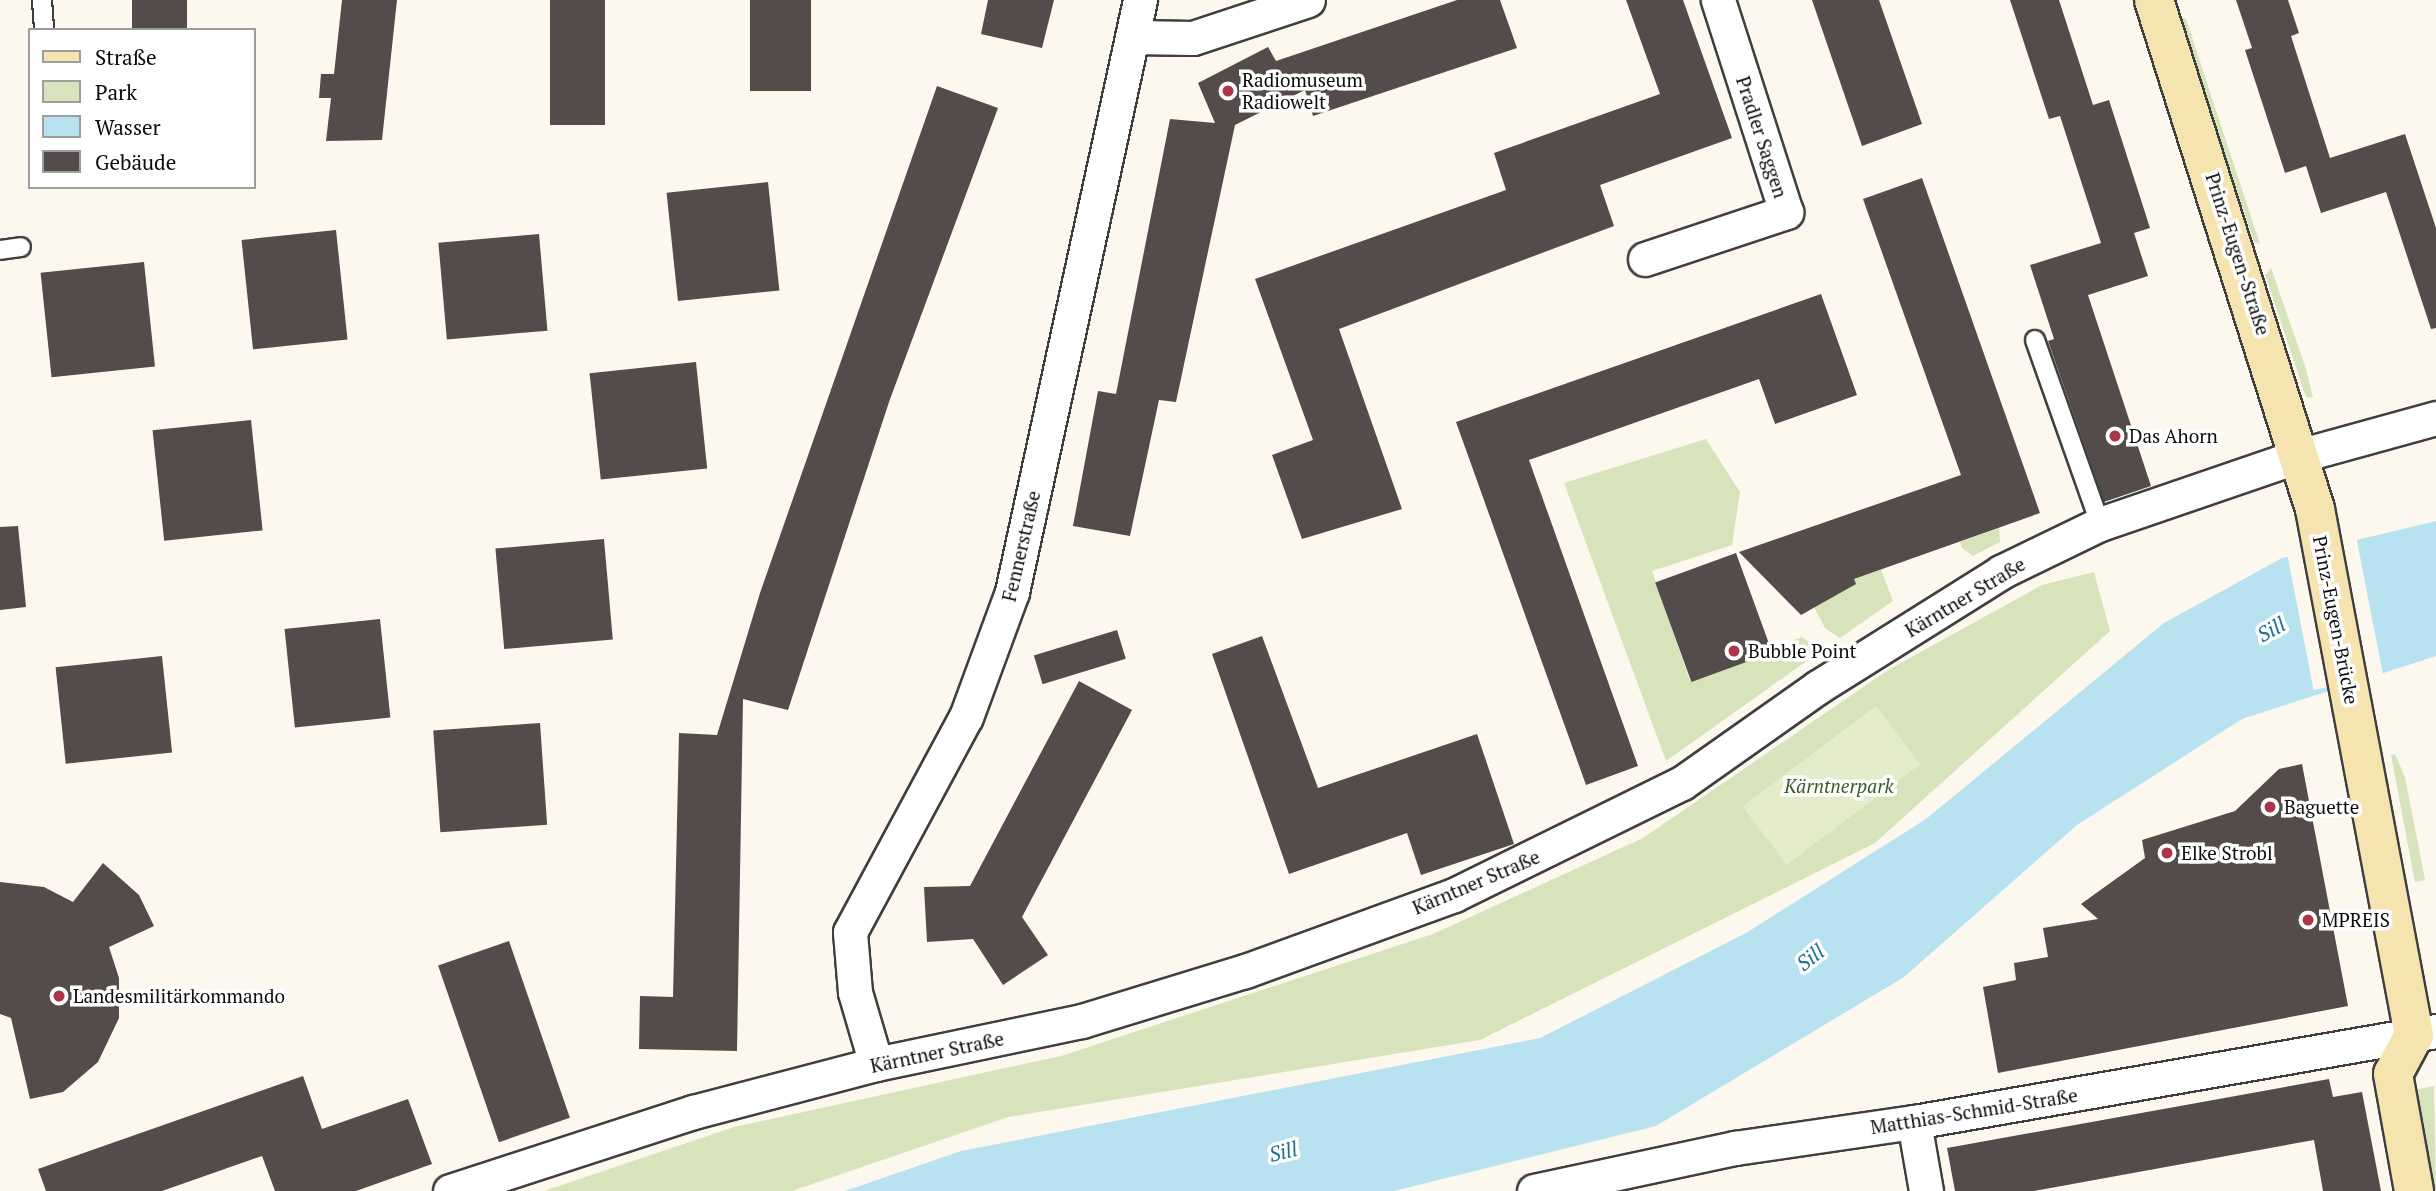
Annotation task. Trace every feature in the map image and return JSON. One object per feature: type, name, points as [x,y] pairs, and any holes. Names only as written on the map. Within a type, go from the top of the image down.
[{"type":"street","name":"Fennerstraße","points":[[876,1064],[855,992],[850,932],[966,717],[1012,592],[1140,0]]},
{"type":"street","points":[[1132,37],[1194,38],[1308,0]]},
{"type":"street","name":"Pradler Saggen","points":[[1645,259],[1786,212],[1718,0]]},
{"type":"street","name":"Prinz-Eugen-Straße","points":[[2154,0],[2302,455],[2315,509]]},
{"type":"street","name":"Kärntner Straße","points":[[450,1191],[617,1134],[876,1064],[1082,1021],[1245,971],[1516,868],[1682,783],[1818,687],[2001,572],[2100,524],[2302,455],[2436,418]]},
{"type":"street","name":"Prinz-Eugen-Brücke","points":[[2315,509],[2357,731],[2429,1039]]},
{"type":"street","points":[[2414,1191],[2393,1074],[2429,1039]]},
{"type":"street","name":"Matthias-Schmid-Straße","points":[[1534,1191],[1735,1147],[1914,1122],[2429,1039]]},
{"type":"street","points":[[1914,1122],[1926,1191]]},
{"type":"lane","points":[[42,0],[44,28]]},
{"type":"lane","points":[[0,250],[21,247]]},
{"type":"lane","points":[[2035,340],[2100,524]]},
{"type":"green space","points":[[2179,16],[2186,19],[2260,244],[2254,242]]},
{"type":"green space","points":[[2271,268],[2305,366],[2313,398],[2306,397],[2265,275]]},
{"type":"green space","points":[[1706,439],[1740,492],[1732,545],[1652,571],[1690,681],[1802,637],[1821,651],[1666,761],[1564,483]]},
{"type":"green space","points":[[1999,528],[2000,542],[1973,556],[1962,548],[1960,542]]},
{"type":"green space","points":[[1881,570],[1893,601],[1840,638],[1825,628],[1814,607],[1854,579]]},
{"type":"green space","name":"Kärntnerpark","points":[[2094,572],[2110,631],[1875,843],[1480,1040],[1008,1117],[792,1191],[544,1191],[734,1127],[1061,1056],[1433,934],[1643,838],[1888,670],[2042,585]]},
{"type":"green space","points":[[1876,706],[1920,764],[1787,865],[1743,807]]},
{"type":"green space","points":[[2395,754],[2405,777],[2425,880],[2415,882],[2391,755]]},
{"type":"green space","points":[[2434,1086],[2436,1191],[2429,1191],[2410,1091]]},
{"type":"water","name":"Sill","points":[[2436,521],[2436,656],[2242,719],[2077,825],[1904,977],[1656,1126],[1394,1191],[845,1191],[961,1151],[1540,1038],[1746,933],[1926,819],[2164,623],[2282,558]]},
{"type":"pier","points":[[2356,536],[2383,676],[2314,690],[2286,550]]},
{"type":"building","points":[[132,0],[187,0],[187,28],[132,28]]},
{"type":"building","points":[[342,0],[397,0],[382,140],[326,141],[331,98],[319,98],[321,74],[334,74]]},
{"type":"building","points":[[550,0],[605,0],[605,125],[550,125]]},
{"type":"building","points":[[750,0],[811,0],[811,91],[750,91]]},
{"type":"building","points":[[988,0],[1054,0],[1042,48],[981,34]]},
{"type":"building","points":[[1457,0],[1500,0],[1517,48],[1313,116],[1305,90],[1235,125],[1176,402],[1159,400],[1130,536],[1073,526],[1098,391],[1116,394],[1170,119],[1215,123],[1198,83],[1268,47],[1276,61]]},
{"type":"building","points":[[1626,0],[1683,0],[1732,138],[1600,185],[1614,226],[1339,329],[1402,509],[1302,539],[1272,455],[1313,440],[1255,279],[1506,190],[1494,153],[1660,94]]},
{"type":"building","points":[[1812,0],[1879,0],[1922,124],[1862,146]]},
{"type":"building","points":[[2010,0],[2059,0],[2093,105],[2109,100],[2150,228],[2134,233],[2148,276],[2088,295],[2151,486],[2104,502],[2048,341],[2054,339],[2030,265],[2101,243],[2060,116],[2049,119]]},
{"type":"building","points":[[2236,0],[2288,0],[2299,33],[2291,36],[2330,158],[2405,134],[2436,228],[2436,328],[2431,329],[2386,192],[2321,213],[2306,166],[2285,173],[2245,50],[2252,48]]},
{"type":"building","points":[[937,86],[998,108],[889,402],[788,710],[743,699],[737,1051],[639,1049],[640,996],[673,997],[679,733],[717,735],[760,593]]},
{"type":"building","points":[[1922,178],[2040,513],[1854,579],[1856,584],[1801,615],[1739,552],[1961,475],[1863,199]]},
{"type":"building","points":[[768,182],[779,290],[678,301],[667,193]]},
{"type":"building","points":[[336,230],[347,339],[253,349],[242,240]]},
{"type":"building","points":[[539,234],[547,331],[447,339],[438,243]]},
{"type":"building","points":[[144,262],[155,366],[52,377],[41,273]]},
{"type":"building","points":[[1821,294],[1857,395],[1775,424],[1759,379],[1529,460],[1638,766],[1586,785],[1456,422]]},
{"type":"building","points":[[696,362],[707,468],[601,480],[590,373]]},
{"type":"building","points":[[251,420],[263,530],[164,541],[153,430]]},
{"type":"building","points":[[18,526],[26,607],[0,610],[0,527]]},
{"type":"building","points":[[604,539],[613,640],[504,649],[495,548]]},
{"type":"building","points":[[1736,553],[1772,653],[1691,682],[1655,582]]},
{"type":"building","points":[[380,619],[390,717],[295,727],[285,629]]},
{"type":"building","points":[[1117,630],[1126,659],[1043,684],[1034,655]]},
{"type":"building","points":[[1262,636],[1318,788],[1477,734],[1514,844],[1421,875],[1407,833],[1289,874],[1212,654]]},
{"type":"building","points":[[162,656],[172,752],[66,764],[56,667]]},
{"type":"building","points":[[1079,681],[1132,710],[1022,917],[1048,955],[1003,985],[973,939],[927,942],[924,887],[970,886]]},
{"type":"building","points":[[540,723],[547,825],[440,832],[433,730]]},
{"type":"building","points":[[2302,764],[2348,1006],[1998,1073],[1983,987],[2016,980],[2014,963],[2048,957],[2043,928],[2098,919],[2081,904],[2145,858],[2142,840],[2235,811],[2279,769]]},
{"type":"building","name":"Landesmilitärkommando","points":[[103,863],[139,895],[154,926],[109,947],[119,978],[119,1018],[98,1062],[63,1092],[30,1099],[11,1018],[0,1014],[0,882],[44,887],[73,902]]},
{"type":"building","points":[[509,941],[570,1118],[499,1142],[438,965]]},
{"type":"building","points":[[303,1076],[322,1129],[408,1099],[432,1164],[356,1191],[275,1191],[262,1156],[162,1191],[46,1191],[38,1169]]},
{"type":"building","points":[[2329,1079],[2333,1097],[2362,1092],[2381,1191],[2323,1191],[2314,1140],[2034,1191],[1955,1191],[1947,1148]]},
{"type":"place","name":"Radiomuseum Radiowelt","points":[[1228,91]]},
{"type":"place","name":"Das Ahorn","points":[[2115,436]]},
{"type":"place","name":"Bubble Point","points":[[1734,651]]},
{"type":"place","name":"Baguette","points":[[2270,807]]},
{"type":"place","name":"Elke Strobl","points":[[2167,853]]},
{"type":"place","name":"MPREIS","points":[[2308,920]]},
{"type":"place","name":"Landesmilitärkommando","points":[[59,996]]}]
